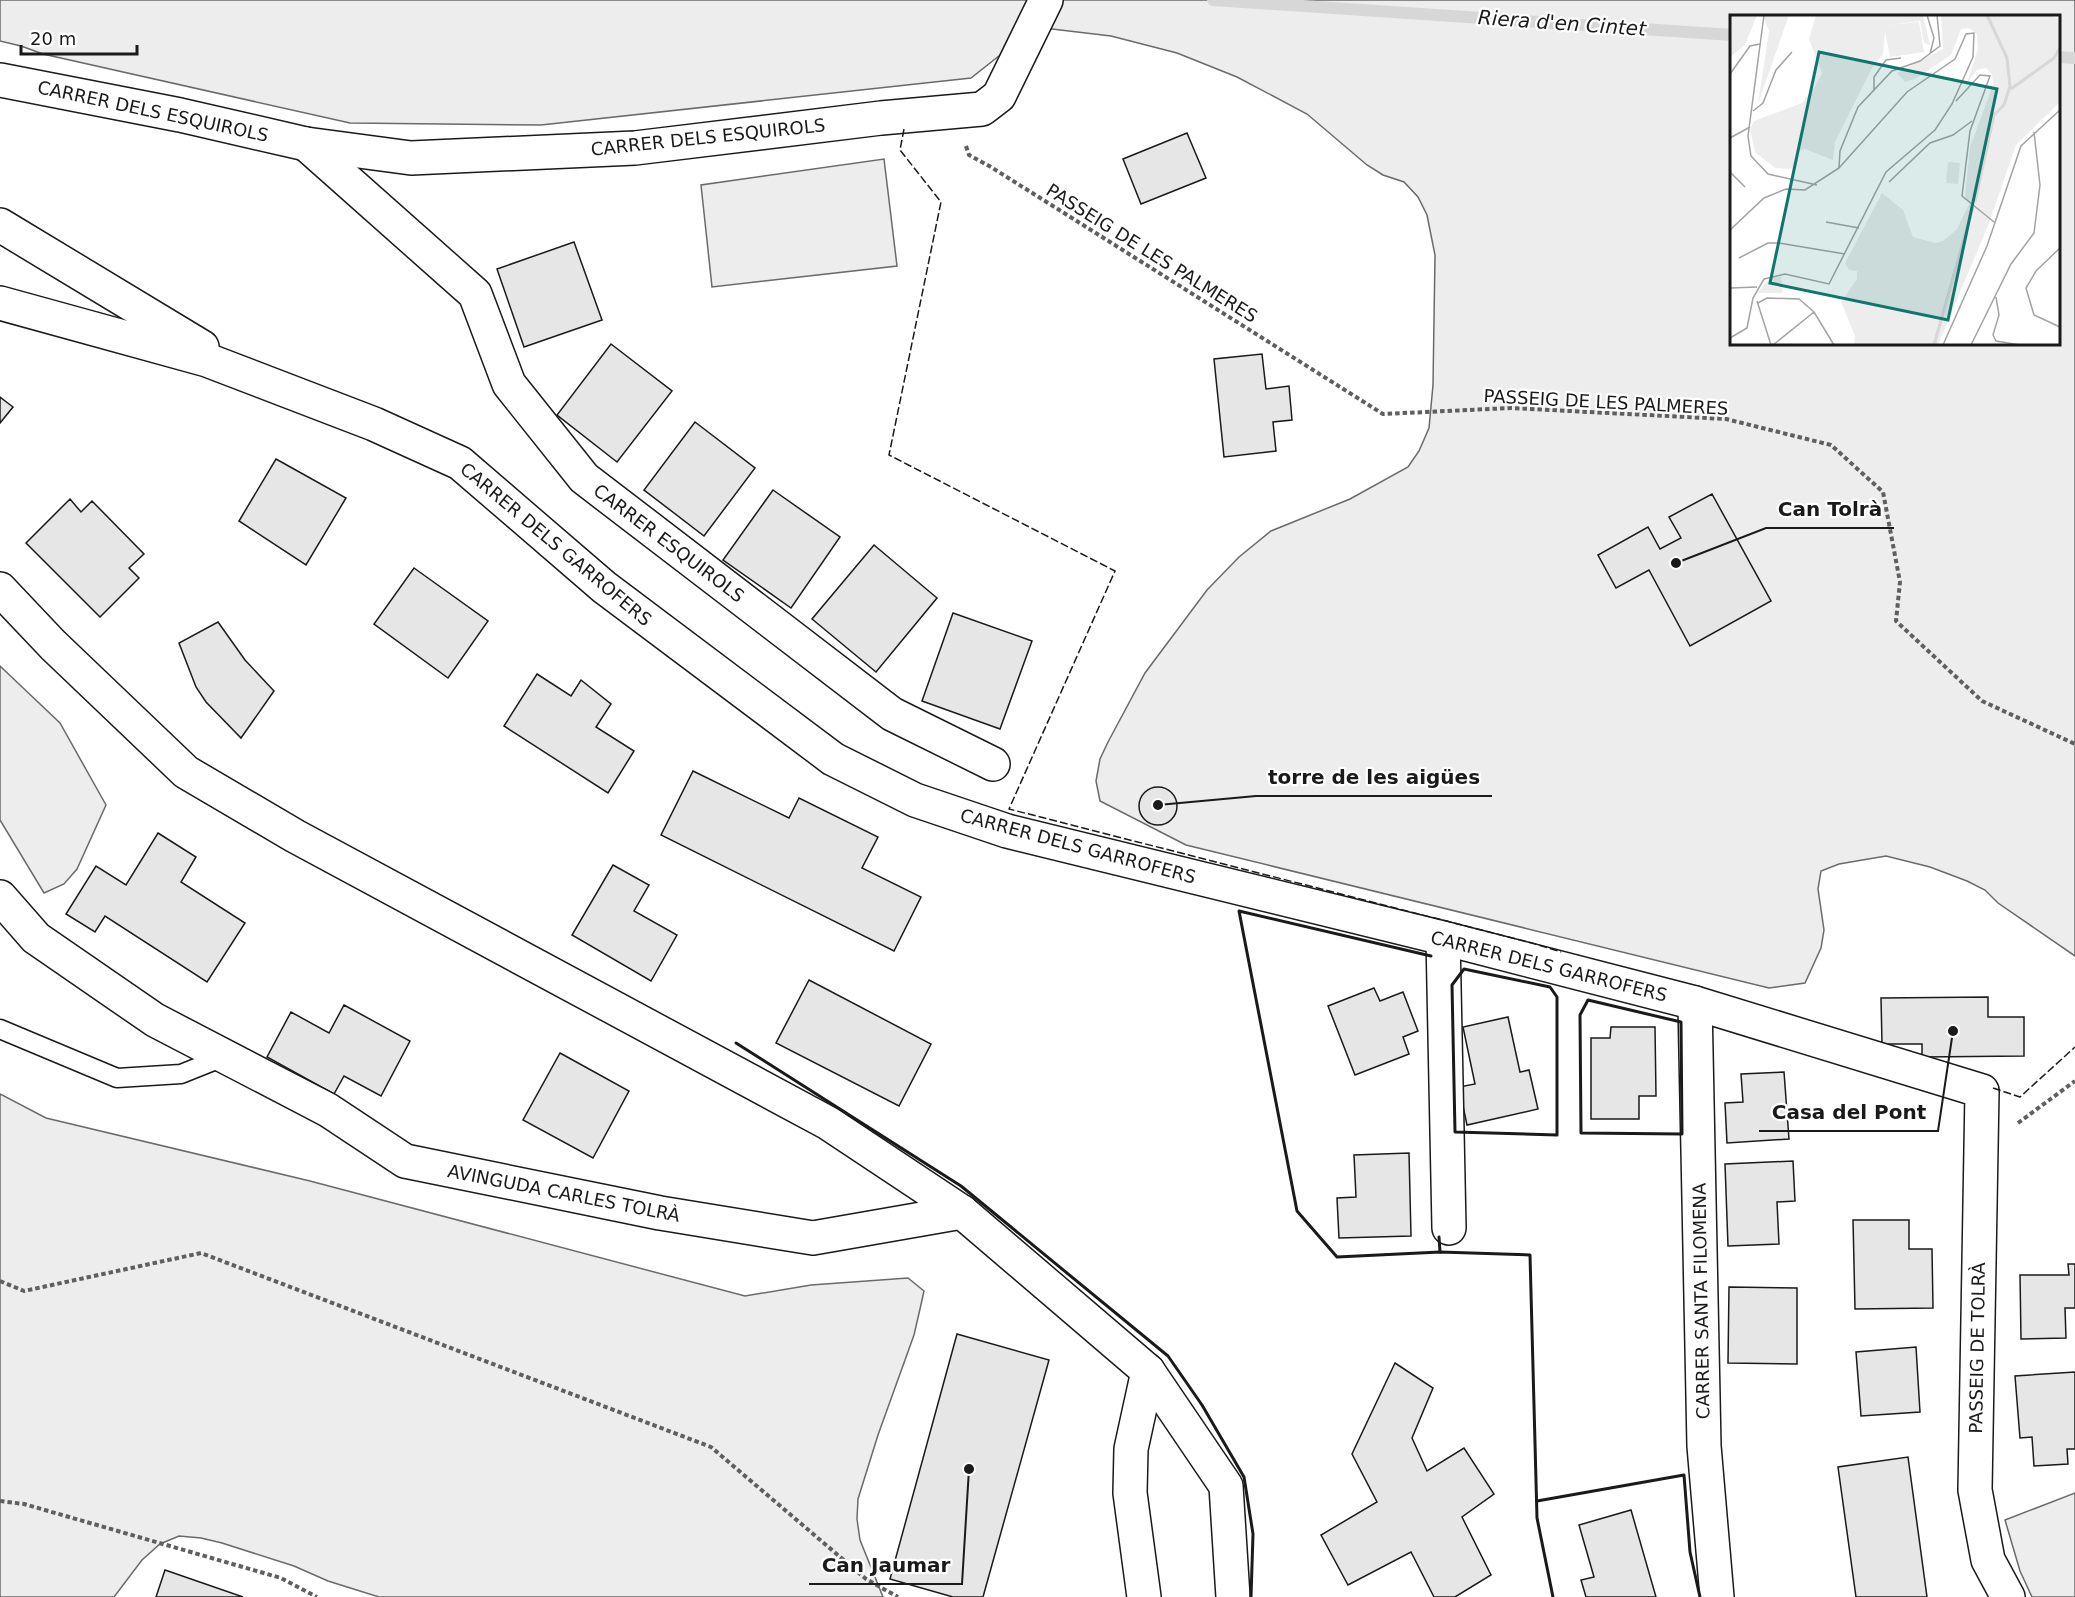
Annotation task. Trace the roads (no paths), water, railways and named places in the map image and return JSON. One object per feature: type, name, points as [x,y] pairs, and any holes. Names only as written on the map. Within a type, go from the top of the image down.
[{"type":"street","name":"CARRER DELS ESQUIROLS","points":[[0,80],[180,115],[306,144],[411,159],[623,149],[881,118],[982,109],[999,96],[1046,0]]},
{"type":"street","name":"CARRER DELS ESQUIROLS","points":[[306,144],[423,249]]},
{"type":"street","points":[[0,225],[252,378]]},
{"type":"street","name":"CARRER ESQUIROLS","points":[[423,249],[476,294],[508,384],[585,478],[892,714],[993,764]]},
{"type":"street","name":"CARRER DELS GARROFERS","points":[[0,303],[207,360],[374,424],[460,463],[604,587],[833,759],[915,800],[1007,831],[1443,938],[1695,1004],[1982,1091]]},
{"type":"street","points":[[0,589],[53,645],[186,772],[295,836],[828,1123],[962,1212],[1148,1371],[1226,1486],[1233,1597]]},
{"type":"street","name":"AVINGUDA CARLES TOLRÀ","points":[[0,897],[36,938],[155,1020],[328,1110],[405,1161],[660,1214],[813,1238],[962,1212]]},
{"type":"street","points":[[1443,938],[1449,1228]]},
{"type":"street","name":"CARRER SANTA FILOMENA","points":[[1695,1004],[1704,1446],[1717,1597]]},
{"type":"street","name":"PASSEIG DE TOLRÀ","points":[[1982,1091],[1975,1490],[1988,1560],[2008,1597]]},
{"type":"street","points":[[1144,1597],[1130,1493],[1131,1449],[1148,1371]]},
{"type":"lane","points":[[0,1029],[117,1078],[181,1074],[226,1056]]},
{"type":"waterway","name":"Riera d'en Cintet","points":[[1213,0],[1730,35]]},
{"type":"waterway","name":"Riera d'en Cintet","points":[[2060,57],[2075,58]]},
{"type":"place","name":"Can Tolrà","points":[[1676,563]]},
{"type":"place","name":"torre de les aigües","points":[[1158,805]]},
{"type":"place","name":"Casa del Pont","points":[[1953,1031]]},
{"type":"place","name":"Can Jaumar","points":[[969,1469]]}]
